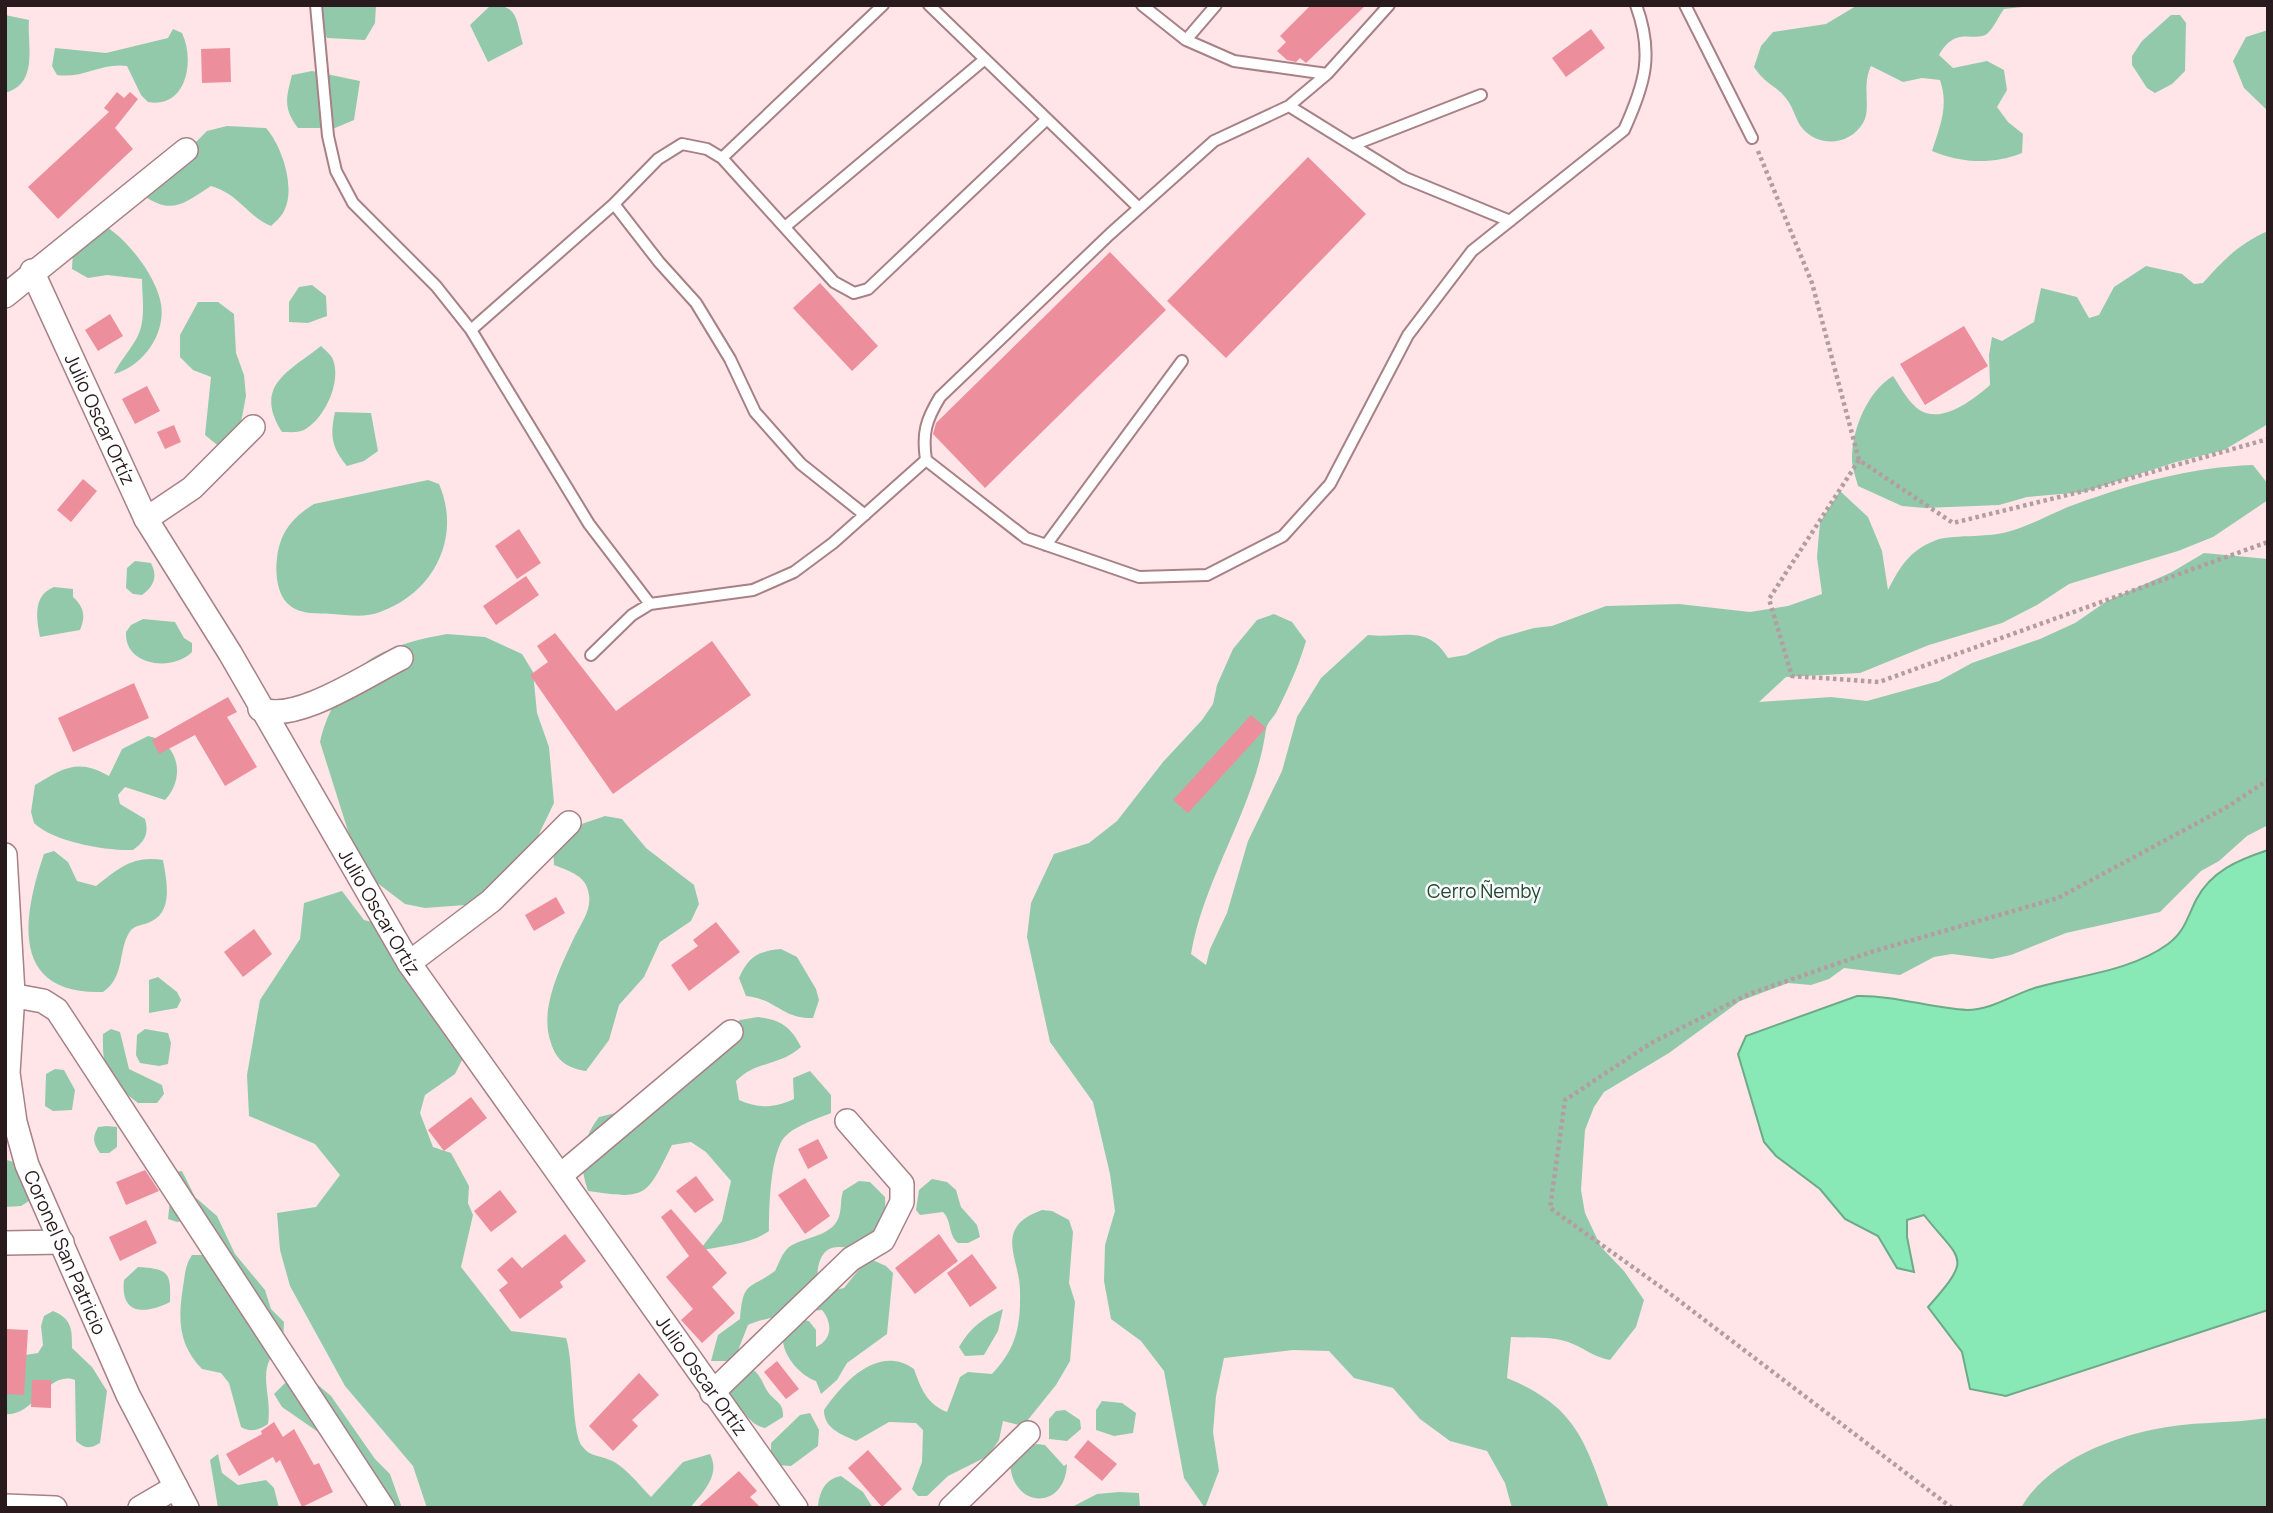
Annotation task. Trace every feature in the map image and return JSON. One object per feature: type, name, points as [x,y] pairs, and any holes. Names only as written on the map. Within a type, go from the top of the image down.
[{"type":"street","points":[[5,295],[186,149]]},
{"type":"street","name":"Julio Oscar Ortíz","points":[[32,271],[146,519],[230,653],[409,963],[796,1508]]},
{"type":"street","points":[[146,519],[192,488],[253,427]]},
{"type":"street","points":[[260,709],[272,714],[301,709],[401,658]]},
{"type":"street","points":[[409,963],[491,901],[569,823]]},
{"type":"street","name":"Coronel San Patricio","points":[[5,855],[8,1073],[15,1122],[27,1165],[128,1395],[187,1508]]},
{"type":"street","points":[[9,994],[43,1001],[57,1010],[383,1508]]},
{"type":"street","points":[[561,1175],[731,1032]]},
{"type":"street","points":[[712,1393],[851,1259],[883,1240],[891,1229],[902,1202],[902,1184],[847,1121]]},
{"type":"street","points":[[5,1243],[62,1242]]},
{"type":"street","points":[[951,1508],[1028,1433]]},
{"type":"street","points":[[140,1508],[176,1487]]},
{"type":"street","points":[[5,1506],[55,1508]]},
{"type":"lane","points":[[316,5],[328,136],[336,171],[353,204],[436,286],[471,330],[589,524],[650,604]]},
{"type":"lane","points":[[722,158],[883,5]]},
{"type":"lane","points":[[929,5],[1139,208]]},
{"type":"lane","points":[[1142,5],[1186,40],[1234,61],[1327,74]]},
{"type":"lane","points":[[1186,40],[1216,5]]},
{"type":"lane","points":[[1389,5],[1327,74],[1289,106],[1214,141],[1139,208],[940,397],[925,421],[922,436],[926,460],[1026,538],[1139,577],[1207,575],[1283,536],[1330,484],[1408,335],[1472,251],[1624,130],[1636,104],[1648,49],[1636,5]]},
{"type":"lane","points":[[1685,5],[1752,138]]},
{"type":"lane","points":[[786,226],[985,59]]},
{"type":"lane","points":[[1353,145],[1481,95]]},
{"type":"lane","points":[[1289,106],[1405,178],[1510,221]]},
{"type":"lane","points":[[471,330],[614,204],[658,159],[682,144],[707,149],[722,158],[834,282],[854,293],[868,289],[1047,119]]},
{"type":"lane","points":[[614,204],[659,262],[696,303],[730,359],[755,412],[801,464],[865,515]]},
{"type":"lane","points":[[1046,545],[1182,361]]},
{"type":"lane","points":[[591,655],[632,615],[650,604],[753,590],[794,572],[865,515],[926,460]]},
{"type":"path","points":[[1752,138],[1812,283],[1859,460],[1953,523],[2092,489],[2268,439]]},
{"type":"path","points":[[1859,460],[1769,599],[1792,676],[1879,682],[2268,542]]},
{"type":"path","points":[[1952,1508],[1665,1290],[1549,1208],[1565,1100],[1651,1043],[1749,994],[1871,952],[2058,898],[2227,807],[2268,780]]},
{"type":"green space","points":[[321,5],[376,5],[375,23],[365,40],[327,38],[318,20]]},
{"type":"green space","points":[[491,5],[512,11],[523,44],[488,62],[470,25]]},
{"type":"green space","points":[[2040,5],[2004,9],[1988,33],[1952,40],[1939,55],[1953,68],[1987,61],[2004,70],[2007,90],[1997,107],[2008,122],[2023,134],[2022,153],[1977,161],[1932,151],[1944,107],[1940,80],[1922,78],[1903,82],[1871,66],[1867,82],[1867,111],[1863,123],[1851,136],[1843,140],[1818,139],[1803,129],[1785,97],[1754,67],[1761,46],[1773,32],[1826,24],[1856,6]]},
{"type":"green space","points":[[5,15],[29,20],[29,63],[23,81],[5,93]]},
{"type":"green space","points":[[2171,15],[2180,15],[2186,23],[2185,71],[2172,84],[2155,93],[2147,88],[2132,65],[2132,56],[2142,41]]},
{"type":"green space","points":[[173,29],[182,33],[186,44],[187,69],[179,90],[172,98],[161,102],[148,102],[141,95],[127,66],[109,66],[66,76],[57,75],[52,66],[55,48],[106,53],[168,38]]},
{"type":"green space","points":[[2268,30],[2268,111],[2244,88],[2233,61],[2246,37]]},
{"type":"green space","points":[[312,71],[360,81],[354,120],[335,128],[298,128],[288,109],[290,83],[292,75]]},
{"type":"green space","points":[[227,126],[266,128],[282,157],[289,193],[283,213],[271,226],[229,194],[211,186],[178,205],[162,205],[143,195],[207,131]]},
{"type":"green space","points":[[101,224],[120,237],[147,270],[161,304],[160,327],[150,348],[134,364],[114,374],[139,334],[143,311],[142,279],[107,275],[88,278],[72,269],[73,250]]},
{"type":"green space","points":[[2268,231],[2268,424],[2224,450],[2176,462],[2084,492],[2027,497],[1999,505],[1925,508],[1902,506],[1858,486],[1852,459],[1858,424],[1876,391],[1893,376],[1907,398],[1921,411],[1934,414],[1952,411],[1990,385],[1989,355],[1992,337],[2002,341],[2034,322],[2041,288],[2077,297],[2089,318],[2099,315],[2114,287],[2146,266],[2182,274],[2194,284],[2203,283],[2232,253]]},
{"type":"green space","points":[[312,285],[326,296],[327,316],[308,323],[289,322],[289,302],[299,287]]},
{"type":"green space","points":[[198,302],[218,302],[234,314],[236,353],[244,375],[246,396],[238,438],[221,448],[205,435],[211,377],[193,370],[180,357],[180,335]]},
{"type":"green space","points":[[321,346],[334,363],[335,381],[329,401],[318,418],[304,430],[282,432],[271,403],[273,391],[287,373]]},
{"type":"green space","points":[[335,412],[371,413],[378,451],[364,461],[347,466],[333,440]]},
{"type":"green space","name":"Cerro Ñemby","points":[[2253,465],[2268,484],[2268,500],[2213,537],[2178,551],[2069,584],[2002,623],[1929,645],[1860,673],[1786,677],[1759,702],[1831,697],[1867,701],[1939,681],[1972,663],[2040,639],[2075,623],[2107,601],[2172,572],[2204,553],[2268,559],[2268,825],[2247,836],[2219,861],[2201,871],[2160,912],[2066,933],[2011,955],[1992,959],[1952,954],[1934,957],[1900,975],[1844,968],[1829,979],[1811,985],[1788,983],[1740,1001],[1669,1053],[1604,1092],[1594,1107],[1585,1130],[1581,1190],[1585,1213],[1601,1247],[1624,1271],[1644,1300],[1636,1327],[1610,1360],[1559,1340],[1511,1337],[1507,1378],[1549,1401],[1564,1414],[1585,1445],[1609,1508],[1512,1508],[1505,1483],[1487,1451],[1450,1441],[1420,1419],[1393,1388],[1354,1378],[1329,1351],[1293,1350],[1224,1358],[1216,1396],[1213,1432],[1219,1471],[1205,1508],[1184,1478],[1164,1371],[1141,1341],[1111,1319],[1104,1281],[1105,1245],[1115,1211],[1110,1174],[1093,1102],[1050,1042],[1027,937],[1031,903],[1054,854],[1089,843],[1117,821],[1163,762],[1202,720],[1213,704],[1217,685],[1233,649],[1257,620],[1274,614],[1292,622],[1306,641],[1289,686],[1267,727],[1252,786],[1198,925],[1191,954],[1206,965],[1210,949],[1227,913],[1248,841],[1282,771],[1297,717],[1321,678],[1368,635],[1422,636],[1440,647],[1448,658],[1466,655],[1499,638],[1552,626],[1606,606],[1679,604],[1750,612],[1788,606],[1822,594],[1817,557],[1820,522],[1840,491],[1868,517],[1882,551],[1888,590],[1906,561],[1934,541],[1949,537],[2007,532],[2098,496],[2163,477]]},
{"type":"green space","points":[[428,480],[439,484],[445,504],[445,543],[428,577],[415,591],[380,612],[362,616],[308,613],[287,603],[278,582],[277,558],[284,533],[300,514],[314,504]]},
{"type":"green space","points":[[135,561],[151,563],[154,573],[152,585],[142,595],[133,594],[126,588],[127,568]]},
{"type":"green space","points":[[54,587],[73,589],[73,597],[83,612],[82,625],[80,630],[40,637],[37,615],[39,601]]},
{"type":"green space","points":[[143,619],[175,622],[184,638],[192,643],[192,652],[173,662],[141,659],[127,643],[126,632],[131,625]]},
{"type":"green space","points":[[447,634],[485,637],[522,654],[533,672],[537,713],[549,747],[554,803],[526,861],[502,892],[465,905],[425,908],[405,904],[359,866],[320,742],[333,706],[347,683],[364,664],[400,646]]},
{"type":"green space","points":[[148,736],[167,745],[173,753],[176,782],[165,800],[125,787],[118,795],[120,804],[145,819],[145,837],[133,850],[81,844],[54,835],[34,823],[31,812],[35,785],[63,770],[79,766],[109,776],[122,749]]},
{"type":"green space","points":[[605,816],[622,819],[646,848],[694,885],[699,904],[691,921],[660,942],[644,977],[619,1005],[609,1040],[586,1071],[569,1066],[560,1059],[553,1050],[548,1031],[547,1018],[552,991],[586,914],[589,900],[586,885],[580,878],[554,865],[553,845],[567,829]]},
{"type":"green space","points":[[54,851],[68,862],[77,881],[96,886],[127,864],[143,859],[163,860],[167,893],[163,909],[152,921],[131,930],[115,979],[103,992],[73,990],[51,981],[38,967],[30,948],[28,927],[36,878],[44,854]]},
{"type":"green space","points":[[342,891],[364,920],[376,923],[463,1058],[455,1074],[425,1095],[420,1113],[433,1147],[451,1153],[469,1186],[468,1203],[473,1215],[461,1267],[511,1331],[566,1338],[578,1438],[588,1452],[621,1467],[651,1497],[683,1462],[710,1454],[713,1462],[712,1476],[690,1508],[427,1508],[413,1466],[345,1386],[290,1286],[280,1250],[277,1213],[316,1207],[340,1175],[315,1144],[249,1116],[247,1075],[260,1000],[300,939],[304,903]]},
{"type":"green space","points":[[781,949],[797,957],[816,989],[819,1000],[813,1018],[793,1015],[765,1001],[746,996],[739,978],[746,965],[755,956]]},
{"type":"green space","points":[[158,977],[177,992],[181,1000],[177,1008],[149,1013],[149,980]]},
{"type":"green space","points":[[758,1017],[784,1026],[801,1047],[784,1058],[744,1074],[736,1081],[739,1100],[766,1106],[794,1099],[793,1078],[810,1071],[831,1095],[831,1113],[793,1130],[783,1139],[775,1159],[771,1184],[769,1231],[744,1242],[699,1251],[722,1221],[731,1181],[706,1152],[691,1142],[672,1145],[650,1185],[642,1191],[622,1195],[588,1191],[583,1171],[583,1152],[588,1135],[599,1117],[636,1108],[724,1031],[740,1020]]},
{"type":"green space","points":[[111,1029],[120,1032],[129,1069],[162,1085],[164,1094],[157,1103],[138,1103],[113,1081],[104,1058],[103,1034]]},
{"type":"green space","points":[[145,1029],[168,1033],[171,1043],[168,1064],[159,1066],[140,1063],[136,1055],[137,1035]]},
{"type":"green space","points":[[55,1069],[64,1070],[75,1090],[72,1110],[53,1111],[45,1106],[46,1074]]},
{"type":"green space","points":[[98,1127],[117,1127],[117,1147],[109,1153],[100,1153],[94,1137]]},
{"type":"green space","points":[[5,1160],[18,1165],[31,1182],[29,1201],[21,1206],[5,1207]]},
{"type":"green space","points":[[182,1171],[195,1197],[217,1216],[235,1254],[265,1290],[271,1309],[284,1322],[283,1342],[274,1352],[266,1371],[268,1424],[258,1429],[248,1430],[241,1427],[229,1383],[221,1373],[202,1369],[184,1341],[180,1310],[187,1266],[192,1255],[211,1255],[186,1220],[177,1222],[168,1219],[173,1172]]},
{"type":"green space","points":[[932,1179],[947,1182],[956,1190],[961,1207],[977,1225],[980,1237],[968,1243],[958,1243],[943,1212],[920,1215],[916,1210],[919,1190]]},
{"type":"green space","points":[[859,1181],[870,1182],[885,1197],[882,1220],[870,1238],[856,1246],[833,1248],[823,1254],[817,1284],[835,1290],[844,1288],[868,1258],[886,1266],[893,1273],[887,1334],[847,1363],[837,1380],[821,1394],[816,1381],[794,1365],[783,1341],[804,1320],[809,1321],[816,1330],[816,1347],[821,1344],[829,1331],[828,1320],[822,1310],[784,1315],[748,1325],[737,1353],[730,1361],[711,1361],[718,1335],[740,1319],[743,1298],[749,1288],[775,1271],[789,1247],[829,1230],[839,1216],[843,1191]]},
{"type":"green space","points":[[1042,1210],[1052,1211],[1069,1220],[1073,1232],[1069,1283],[1075,1302],[1070,1361],[1056,1385],[1027,1421],[1019,1425],[1003,1421],[999,1440],[988,1456],[948,1476],[927,1496],[918,1496],[912,1489],[922,1462],[923,1430],[916,1423],[889,1422],[856,1441],[830,1426],[824,1410],[852,1378],[875,1363],[901,1362],[914,1369],[926,1395],[934,1405],[947,1412],[960,1377],[968,1372],[992,1374],[1012,1346],[1018,1326],[1020,1291],[1012,1245],[1013,1235],[1017,1226],[1027,1217]]},
{"type":"green space","points":[[138,1267],[156,1269],[166,1274],[170,1284],[170,1302],[144,1310],[130,1306],[124,1292],[124,1280]]},
{"type":"green space","points":[[1003,1309],[998,1331],[984,1355],[965,1356],[959,1347],[972,1329]]},
{"type":"green space","points":[[53,1311],[67,1321],[71,1330],[72,1348],[92,1367],[107,1391],[100,1443],[93,1446],[85,1447],[76,1441],[75,1380],[56,1382],[25,1409],[5,1414],[5,1366],[19,1356],[38,1353],[43,1345],[41,1326],[44,1316]]},
{"type":"green space","points":[[755,1371],[768,1392],[781,1405],[783,1412],[783,1417],[765,1428],[754,1423],[731,1403],[727,1389],[741,1373]]},
{"type":"green space","points":[[289,1379],[311,1379],[331,1396],[375,1459],[390,1474],[402,1508],[372,1508],[321,1434],[282,1407],[274,1394]]},
{"type":"green space","points":[[1102,1401],[1122,1403],[1136,1413],[1133,1433],[1114,1436],[1096,1430],[1096,1410]]},
{"type":"green space","points":[[1065,1410],[1080,1420],[1081,1429],[1067,1441],[1049,1439],[1049,1419],[1056,1411]]},
{"type":"green space","points":[[810,1413],[819,1430],[818,1446],[791,1466],[777,1465],[771,1457],[771,1443],[800,1415]]},
{"type":"green space","points":[[2268,1418],[2268,1508],[2021,1508],[2045,1479],[2060,1467],[2114,1440],[2165,1427]]},
{"type":"green space","points":[[1045,1445],[1064,1466],[1067,1464],[1064,1480],[1057,1491],[1048,1497],[1027,1495],[1018,1487],[1012,1474],[1010,1457],[1026,1446]]},
{"type":"green space","points":[[218,1454],[222,1473],[238,1485],[266,1480],[274,1488],[279,1508],[218,1508],[210,1460]]},
{"type":"green space","points":[[841,1476],[863,1492],[873,1508],[818,1508],[824,1487]]},
{"type":"green space","points":[[1139,1493],[1140,1508],[1070,1508],[1097,1494]]},
{"type":"shaded area","points":[[2268,850],[2268,1310],[2006,1396],[1970,1389],[1962,1352],[1928,1307],[1943,1290],[1957,1267],[1954,1251],[1924,1215],[1907,1220],[1907,1237],[1914,1272],[1897,1268],[1878,1236],[1845,1219],[1820,1189],[1776,1156],[1764,1142],[1738,1054],[1746,1036],[1857,996],[1885,997],[1953,1009],[1976,1009],[2038,987],[2122,966],[2154,953],[2174,939],[2185,924],[2202,890],[2217,874],[2246,858]]},
{"type":"building","points":[[1311,5],[1366,5],[1306,63],[1300,58],[1296,62],[1287,60],[1277,51],[1286,42],[1280,36]]},
{"type":"building","points":[[1591,29],[1605,48],[1566,77],[1552,58]]},
{"type":"building","points":[[230,48],[231,82],[202,83],[201,49]]},
{"type":"building","points":[[117,92],[124,98],[130,92],[138,99],[115,128],[133,149],[58,219],[28,187],[109,112],[104,108]]},
{"type":"building","points":[[1308,157],[1366,214],[1226,358],[1167,301]]},
{"type":"building","points":[[1110,252],[1166,310],[985,488],[933,434],[936,423]]},
{"type":"building","points":[[820,283],[878,346],[852,371],[793,308]]},
{"type":"building","points":[[110,314],[123,336],[98,351],[85,330]]},
{"type":"building","points":[[1964,326],[1988,366],[1925,405],[1900,364]]},
{"type":"building","points":[[147,386],[160,411],[135,424],[122,399]]},
{"type":"building","points":[[174,425],[181,442],[165,449],[157,432]]},
{"type":"building","points":[[83,479],[97,491],[71,522],[57,510]]},
{"type":"building","points":[[519,529],[541,563],[517,579],[495,546]]},
{"type":"building","points":[[526,576],[539,595],[496,625],[483,606]]},
{"type":"building","points":[[555,633],[616,711],[712,641],[751,695],[613,794],[530,675],[548,662],[537,646]]},
{"type":"building","points":[[134,683],[149,718],[73,752],[58,718]]},
{"type":"building","points":[[228,697],[237,712],[227,717],[257,767],[225,786],[195,735],[159,754],[152,740]]},
{"type":"building","points":[[1251,715],[1266,728],[1188,813],[1173,800]]},
{"type":"building","points":[[556,897],[565,913],[534,931],[525,915]]},
{"type":"building","points":[[716,922],[740,952],[689,991],[671,965],[698,946],[693,940]]},
{"type":"building","points":[[254,929],[272,954],[243,977],[224,952]]},
{"type":"building","points":[[471,1097],[487,1118],[444,1151],[428,1130]]},
{"type":"building","points":[[818,1139],[828,1158],[808,1169],[798,1149]]},
{"type":"building","points":[[145,1170],[159,1191],[126,1205],[116,1182]]},
{"type":"building","points":[[696,1176],[714,1200],[695,1213],[676,1191]]},
{"type":"building","points":[[805,1178],[830,1216],[805,1234],[778,1195]]},
{"type":"building","points":[[500,1190],[517,1212],[491,1232],[474,1211]]},
{"type":"building","points":[[671,1209],[727,1273],[712,1287],[735,1313],[702,1343],[681,1320],[693,1309],[666,1277],[689,1256],[661,1217]]},
{"type":"building","points":[[146,1220],[157,1243],[120,1261],[109,1237]]},
{"type":"building","points":[[565,1234],[586,1261],[560,1282],[563,1287],[520,1319],[499,1290],[508,1283],[497,1270],[512,1257],[522,1268]]},
{"type":"building","points":[[939,1234],[958,1261],[915,1294],[895,1268]]},
{"type":"building","points":[[972,1254],[997,1288],[970,1307],[947,1273]]},
{"type":"building","points":[[5,1329],[28,1330],[24,1395],[5,1394]]},
{"type":"building","points":[[777,1361],[799,1389],[786,1399],[764,1372]]},
{"type":"building","points":[[639,1373],[659,1395],[632,1420],[638,1426],[613,1451],[589,1426]]},
{"type":"building","points":[[32,1380],[51,1380],[51,1408],[31,1407]]},
{"type":"building","points":[[274,1422],[283,1437],[294,1429],[314,1465],[319,1463],[333,1492],[302,1507],[280,1460],[276,1463],[273,1457],[239,1476],[226,1454],[262,1434],[261,1431]]},
{"type":"building","points":[[1088,1440],[1117,1464],[1102,1481],[1074,1457]]},
{"type":"building","points":[[868,1450],[902,1489],[882,1507],[848,1468]]},
{"type":"building","points":[[739,1471],[757,1491],[750,1497],[761,1508],[697,1508]]}]
